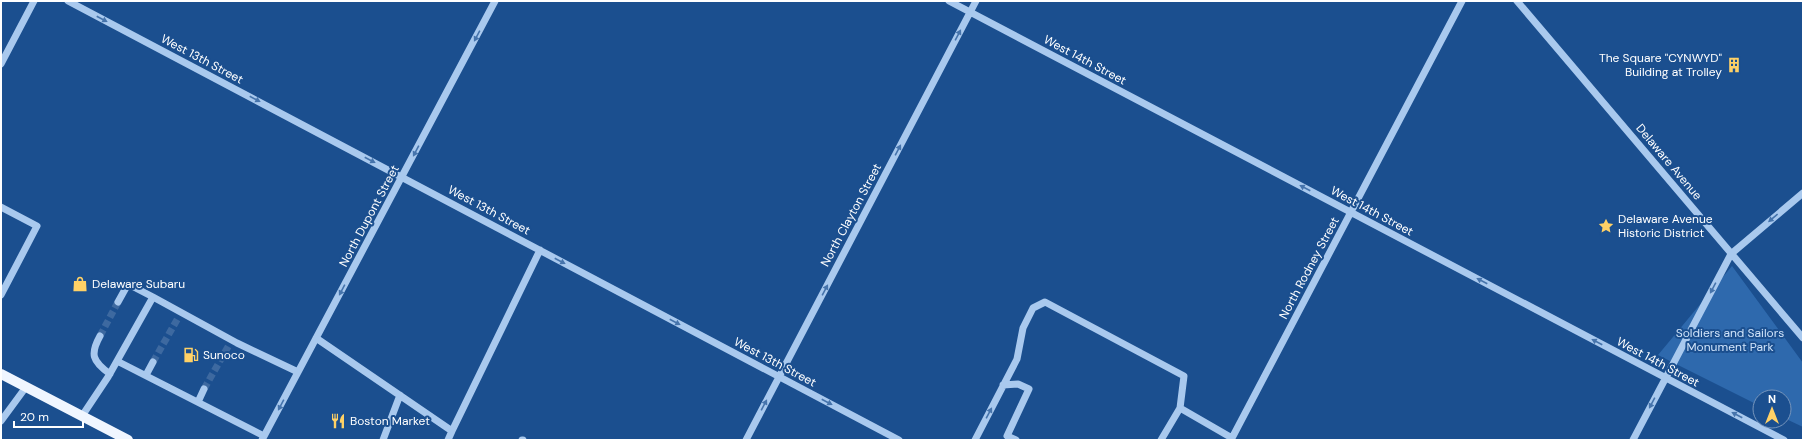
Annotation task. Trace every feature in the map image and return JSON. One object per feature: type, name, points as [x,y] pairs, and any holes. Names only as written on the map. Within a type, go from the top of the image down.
[{"type":"main road","points":[[1,374],[128,440]]},
{"type":"street","points":[[1,64],[34,1]]},
{"type":"street","name":"West 13th Street","points":[[68,1],[899,440]]},
{"type":"street","name":"North Dupont Street","points":[[263,438],[495,1]]},
{"type":"street","name":"West 14th Street","points":[[949,1],[1784,440]]},
{"type":"street","name":"North Clayton Street","points":[[746,440],[976,1]]},
{"type":"street","name":"North Rodney Street","points":[[1232,439],[1462,1]]},
{"type":"street","name":"Delaware Avenue","points":[[1517,1],[1803,338]]},
{"type":"street","points":[[1633,440],[1732,254],[1803,193]]},
{"type":"street","points":[[1,207],[37,226],[1,294]]},
{"type":"street","points":[[448,440],[540,250]]},
{"type":"street","points":[[118,302],[128,284],[153,297],[180,315],[230,343],[298,372]]},
{"type":"street","points":[[82,416],[110,374],[153,297]]},
{"type":"street","points":[[975,440],[1017,360],[1023,328],[1032,308],[1045,302],[1184,376],[1180,408],[1161,440]]},
{"type":"street","points":[[100,336],[94,348],[95,359],[103,369],[110,374]]},
{"type":"street","points":[[316,338],[452,431]]},
{"type":"street","points":[[117,361],[198,402],[263,438]]},
{"type":"street","points":[[146,375],[153,362]]},
{"type":"street","points":[[1003,385],[1018,384],[1029,389],[1007,436],[1016,440]]},
{"type":"street","points":[[1,421],[26,387]]},
{"type":"street","points":[[198,402],[204,389]]},
{"type":"street","points":[[383,440],[400,395]]},
{"type":"street","points":[[1180,408],[1232,439]]},
{"type":"green space","name":"Soldiers and Sailors Monument Park","points":[[1732,266],[1803,363],[1803,427],[1792,422],[1792,389],[1752,389],[1752,402],[1658,355]]},
{"type":"tunnel","points":[[100,336],[118,302]]},
{"type":"tunnel","points":[[153,362],[178,318]]},
{"type":"tunnel","points":[[204,389],[229,345]]},
{"type":"place","name":"The Square \"CYNWYD\" Building at Trolley","points":[[1734,65]]},
{"type":"place","name":"Delaware Avenue Historic District","points":[[1606,226]]},
{"type":"place","name":"Delaware Subaru","points":[[80,284]]},
{"type":"place","name":"Sunoco","points":[[191,355]]},
{"type":"place","name":"Boston Market","points":[[338,421]]}]
